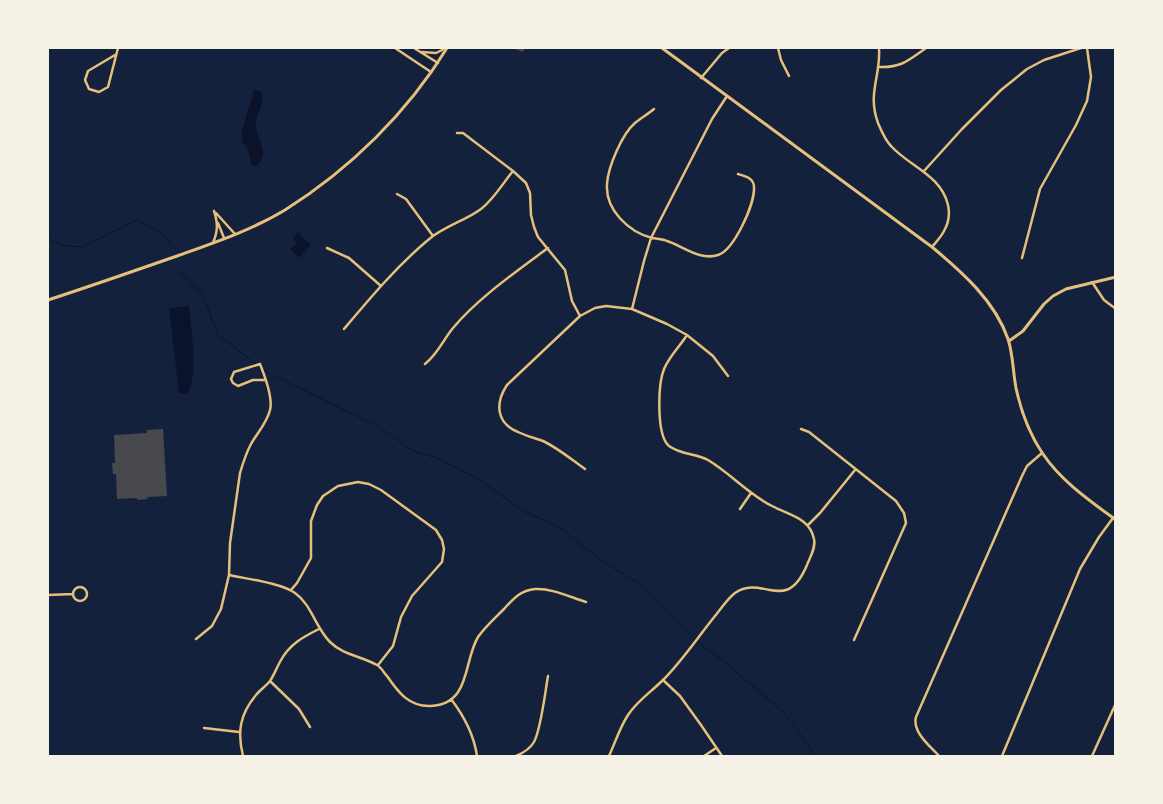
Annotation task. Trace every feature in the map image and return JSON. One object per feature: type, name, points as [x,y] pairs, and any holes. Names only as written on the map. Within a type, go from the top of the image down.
[{"type":"street","points":[[115,55],[88,70],[85,80],[90,89],[99,92],[108,87],[118,48]]},
{"type":"street","points":[[395,48],[431,72]]},
{"type":"street","points":[[414,48],[438,63]]},
{"type":"street","points":[[421,52],[436,53],[446,48]]},
{"type":"street","points":[[48,300],[213,243],[283,210],[318,187],[354,158],[402,110],[438,63],[446,48]]},
{"type":"street","points":[[662,48],[932,246],[978,289],[994,311],[1009,341],[1017,390],[1025,418],[1042,452],[1050,464],[1070,484],[1114,519],[1080,569],[1002,756]]},
{"type":"street","points":[[702,78],[722,53],[729,48]]},
{"type":"street","points":[[778,48],[781,60],[789,76]]},
{"type":"street","points":[[878,48],[879,67],[872,96],[878,124],[891,147],[924,171],[946,196],[949,209],[948,219],[944,231],[932,246]]},
{"type":"street","points":[[879,67],[902,64],[926,48]]},
{"type":"street","points":[[924,171],[1001,90],[1027,69],[1044,60],[1081,48]]},
{"type":"street","points":[[1022,258],[1040,189],[1088,101],[1091,78],[1087,48]]},
{"type":"street","points":[[632,308],[651,238],[712,119],[727,96]]},
{"type":"street","points":[[654,109],[634,124],[623,140],[610,167],[606,193],[613,209],[633,229],[651,238],[667,240],[704,256],[710,257],[724,252],[733,242],[744,222],[754,187],[752,180],[747,176],[738,174]]},
{"type":"street","points":[[457,133],[463,133],[526,182],[530,193],[531,215],[538,237],[565,270],[572,301],[580,316]]},
{"type":"street","points":[[344,329],[407,259],[433,236],[480,210],[488,203],[513,171]]},
{"type":"street","points":[[397,194],[406,199],[433,236]]},
{"type":"street","points":[[224,238],[214,211],[235,234]]},
{"type":"street","points":[[213,243],[218,222]]},
{"type":"street","points":[[327,248],[349,258],[381,286]]},
{"type":"street","points":[[425,364],[433,358],[452,328],[474,306],[548,248]]},
{"type":"street","points":[[1009,341],[1022,331],[1053,296],[1066,289],[1116,277]]},
{"type":"street","points":[[1092,282],[1104,300],[1116,309]]},
{"type":"street","points":[[585,469],[544,442],[511,429],[502,418],[498,403],[507,385],[580,316],[596,308],[606,306],[632,308],[687,335],[713,356],[728,376]]},
{"type":"street","points":[[609,756],[627,716],[639,701],[663,680],[735,594],[746,588],[787,590],[799,582],[815,542],[808,525],[800,518],[771,506],[706,459],[683,453],[667,444],[662,436],[660,416],[661,382],[665,368],[687,335]]},
{"type":"street","points":[[196,639],[212,626],[218,617],[229,575],[230,543],[240,473],[252,442],[261,431],[270,409],[269,393],[260,364],[234,372],[231,378],[232,383],[238,386],[252,380],[264,380]]},
{"type":"street","points":[[801,429],[809,432],[896,501],[904,513],[906,523],[854,640]]},
{"type":"street","points":[[939,756],[916,729],[916,718],[1022,476],[1027,466],[1042,452]]},
{"type":"street","points":[[808,525],[855,470]]},
{"type":"street","points":[[291,590],[311,558],[311,521],[317,505],[323,496],[338,486],[348,483],[369,484],[381,490],[436,530],[442,540],[444,549],[442,562],[433,574],[418,588],[406,606],[401,617],[396,640],[378,665]]},
{"type":"street","points":[[740,509],[751,493]]},
{"type":"street","points":[[229,575],[276,584],[291,590],[305,603],[319,628],[329,641],[342,651],[378,665],[399,693],[413,704],[432,706],[451,700],[463,685],[469,660],[478,637],[514,597],[522,592],[537,589],[586,602]]},
{"type":"street","points":[[80,586],[87,593],[85,599],[80,601],[76,600],[73,594],[76,588],[80,586]]},
{"type":"street","points":[[48,595],[73,594]]},
{"type":"street","points":[[243,756],[239,732],[242,718],[248,706],[270,680],[288,649],[304,636],[319,628]]},
{"type":"street","points":[[516,756],[528,750],[533,744],[537,734],[548,676]]},
{"type":"street","points":[[270,680],[299,709],[310,727]]},
{"type":"street","points":[[663,680],[680,696],[722,756]]},
{"type":"street","points":[[451,700],[465,720],[477,756]]},
{"type":"street","points":[[1094,756],[1116,703]]},
{"type":"street","points":[[204,728],[239,732]]},
{"type":"street","points":[[704,756],[716,748]]},
{"type":"water","points":[[254,90],[262,92],[263,97],[256,127],[263,152],[260,162],[255,167],[251,164],[248,150],[242,141],[242,130]]},
{"type":"water","points":[[298,232],[311,245],[299,258],[290,249],[297,243],[293,238]]},
{"type":"water","points":[[189,306],[193,376],[187,394],[179,393],[169,308]]},
{"type":"building","points":[[512,48],[525,48],[523,52]]},
{"type":"building","points":[[163,429],[167,496],[147,497],[148,499],[137,500],[137,498],[117,499],[116,474],[113,474],[112,463],[115,463],[114,435],[147,433],[147,430]]},
{"type":"waterway","points":[[48,239],[66,246],[82,247],[137,220],[163,234],[172,245]]},
{"type":"waterway","points":[[179,271],[202,293],[218,335],[256,364]]},
{"type":"waterway","points":[[263,369],[378,426],[407,447],[419,453],[440,459],[478,479],[523,511],[563,529],[581,545],[616,570],[639,582],[706,649],[721,659],[781,710],[795,726],[815,756]]}]
